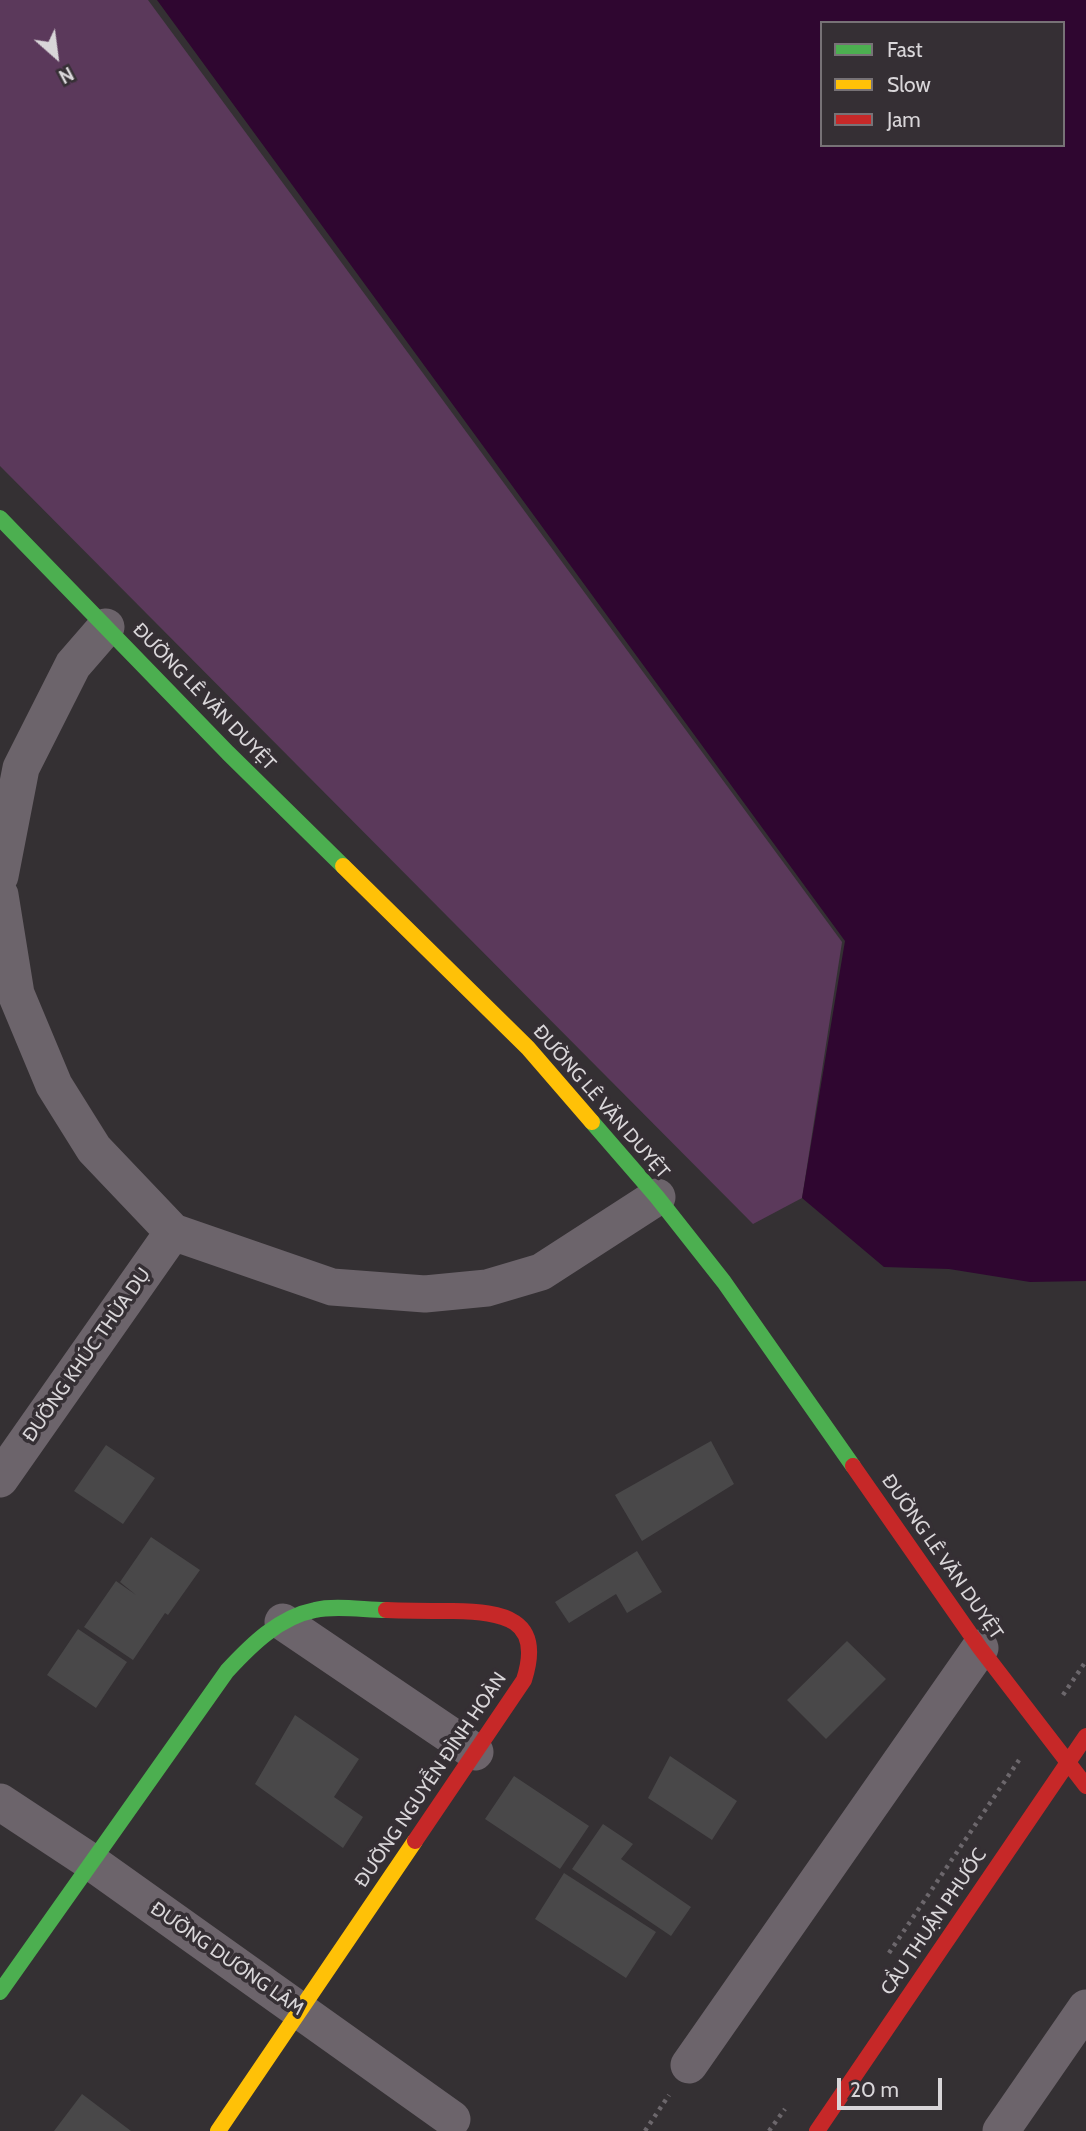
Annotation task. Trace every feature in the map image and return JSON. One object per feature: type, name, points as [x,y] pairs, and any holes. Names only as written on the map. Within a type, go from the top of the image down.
[{"type":"street","name":"ĐƯỜNG LÊ VĂN DUYỆT","points":[[0,518],[238,763],[528,1048],[657,1197],[724,1282],[980,1648],[1086,1786]]},
{"type":"street","points":[[0,876],[10,765],[73,665],[106,627]]},
{"type":"street","points":[[0,895],[16,994],[54,1085],[94,1149],[173,1232],[332,1287],[425,1294],[487,1288],[541,1272],[657,1197]]},
{"type":"street","name":"ĐƯỜNG KHÚC THỪA DỤ","points":[[0,1479],[173,1232]]},
{"type":"street","name":"ĐƯỜNG NGUYỄN ĐÌNH HOÀN","points":[[0,1992],[227,1671],[265,1632],[292,1616],[317,1609],[488,1612],[508,1615],[522,1628],[529,1643],[531,1662],[524,1681],[218,2131]]},
{"type":"street","points":[[283,1622],[475,1752]]},
{"type":"street","points":[[690,2065],[980,1648]]},
{"type":"street","name":"CẦU THUẬN PHƯỚC","points":[[817,2131],[1086,1736]]},
{"type":"street","name":"ĐƯỜNG DƯƠNG LÂM","points":[[0,1802],[91,1862],[452,2119]]},
{"type":"street","points":[[1001,2131],[1086,2008]]},
{"type":"path","points":[[1060,1699],[1086,1661]]},
{"type":"path","points":[[888,1956],[1023,1755]]},
{"type":"path","points":[[645,2131],[690,2065]]},
{"type":"path","points":[[769,2131],[792,2098]]},
{"type":"shaded area","points":[[0,0],[148,0],[842,942],[802,1198],[753,1224],[0,466]]},
{"type":"shaded area","points":[[157,0],[1086,0],[1086,1281],[1030,1282],[949,1269],[884,1267],[802,1198],[845,941]]},
{"type":"building","points":[[711,1441],[734,1484],[642,1541],[615,1495]]},
{"type":"building","points":[[106,1445],[155,1478],[123,1524],[74,1491]]},
{"type":"building","points":[[151,1537],[200,1570],[168,1615],[165,1613],[133,1660],[84,1627],[116,1581],[136,1595],[120,1582]]},
{"type":"building","points":[[637,1551],[662,1592],[627,1613],[616,1594],[569,1623],[555,1602]]},
{"type":"building","points":[[78,1629],[127,1662],[96,1708],[47,1675]]},
{"type":"building","points":[[847,1641],[886,1679],[826,1739],[787,1700]]},
{"type":"building","points":[[295,1715],[359,1759],[334,1797],[363,1817],[343,1848],[255,1784]]},
{"type":"building","points":[[670,1756],[737,1801],[712,1840],[648,1798]]},
{"type":"building","points":[[514,1776],[589,1826],[560,1869],[485,1819]]},
{"type":"building","points":[[603,1824],[633,1844],[621,1859],[691,1907],[671,1936],[572,1869]]},
{"type":"building","points":[[564,1873],[656,1932],[626,1978],[535,1919]]},
{"type":"building","points":[[82,2094],[131,2131],[54,2131]]},
{"type":"traffic: fast","points":[[0,518],[228,753],[343,866]]},
{"type":"traffic: fast","points":[[592,1122],[657,1197],[724,1282],[853,1466]]},
{"type":"traffic: fast","points":[[0,1992],[227,1671],[246,1651],[266,1633],[289,1619],[315,1610],[386,1610]]},
{"type":"traffic: slow","points":[[343,866],[528,1048],[592,1122]]},
{"type":"traffic: slow","points":[[218,2131],[415,1841]]},
{"type":"traffic: jam","points":[[853,1466],[980,1648],[1086,1786]]},
{"type":"traffic: jam","points":[[386,1610],[488,1613],[515,1623],[524,1631],[528,1643],[529,1659],[524,1680],[415,1841]]},
{"type":"traffic: jam","points":[[817,2131],[1086,1736]]}]
